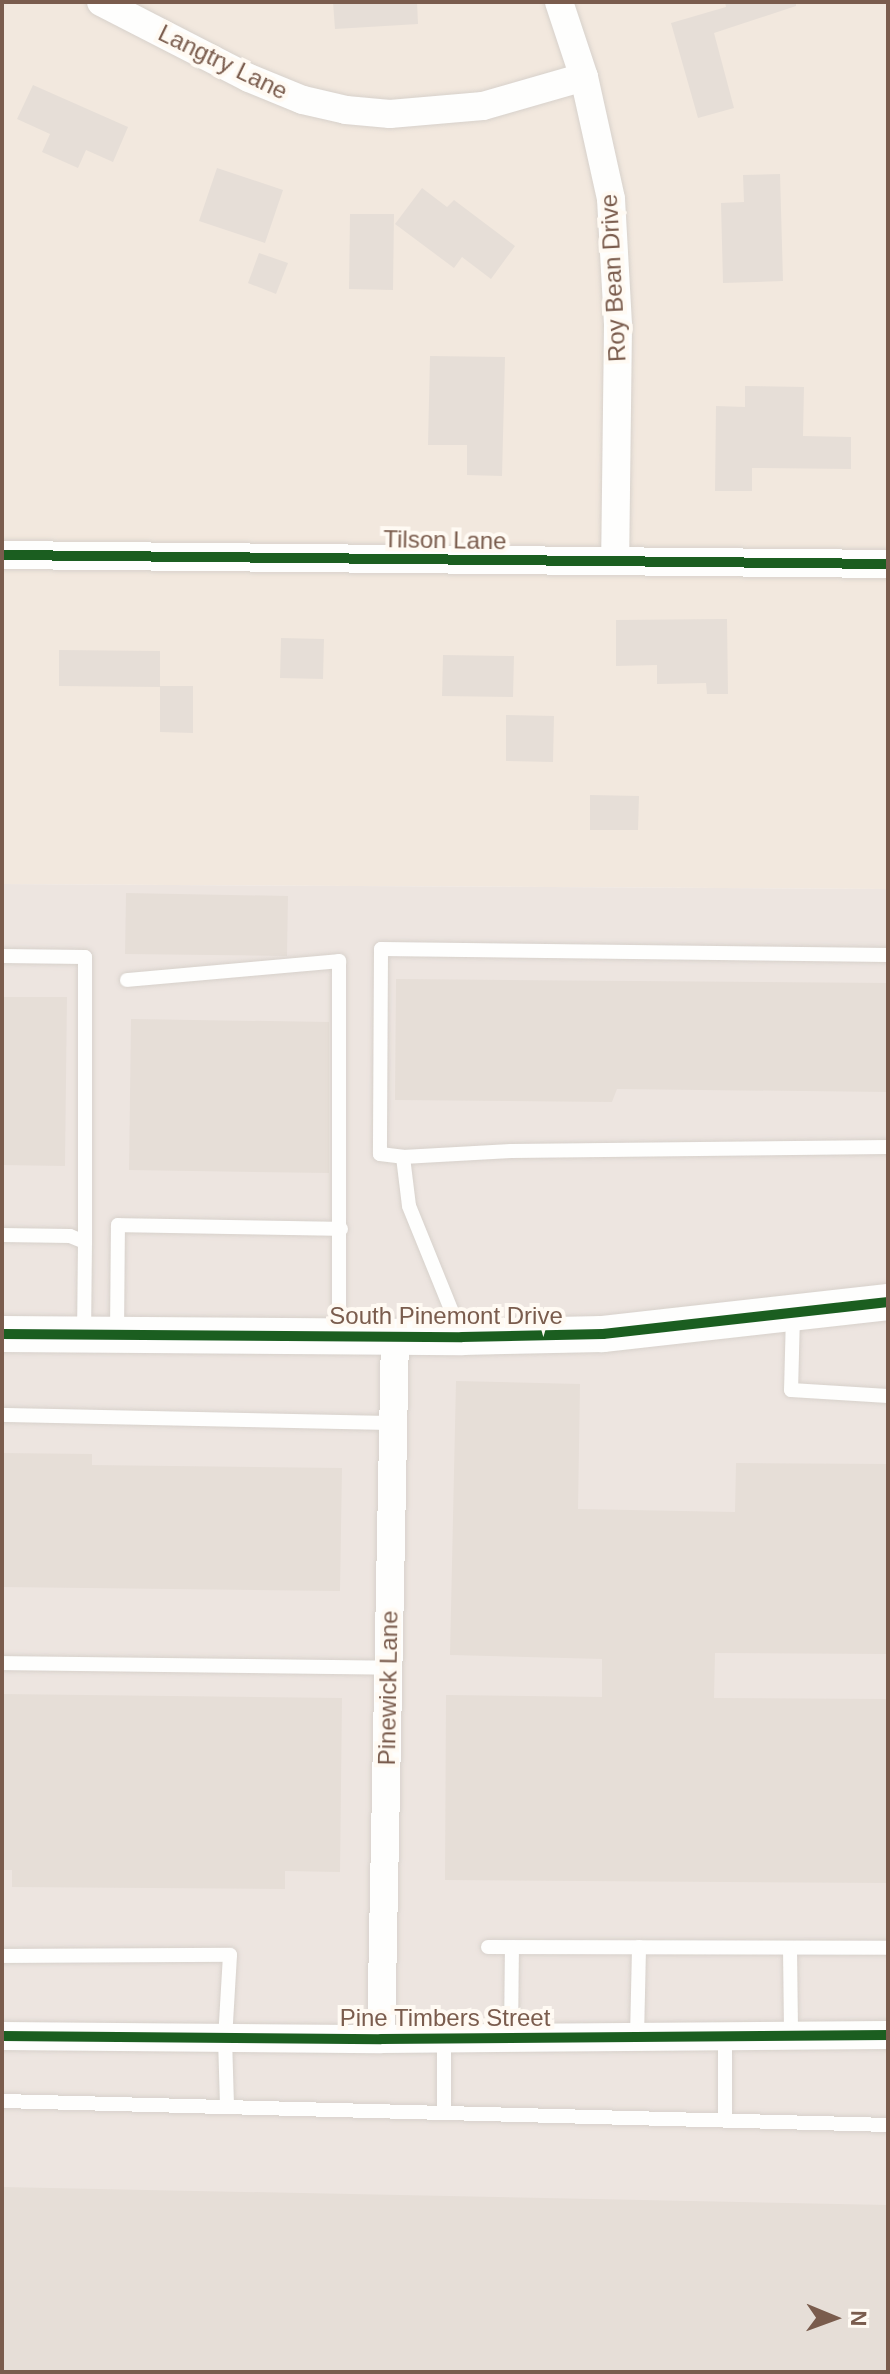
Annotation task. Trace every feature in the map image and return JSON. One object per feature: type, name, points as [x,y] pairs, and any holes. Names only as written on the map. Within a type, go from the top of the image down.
[{"type":"street","name":"Langtry Lane","points":[[101,2],[249,78],[303,100],[346,110],[390,114],[483,106],[584,77]]},
{"type":"street","name":"Roy Bean Drive","points":[[559,2],[584,77],[610,189],[616,257],[615,561]]},
{"type":"street","name":"Tilson Lane","points":[[2,555],[888,564]]},
{"type":"street","name":"South Pinemont Drive","points":[[2,1334],[339,1337],[603,1334],[888,1302]]},
{"type":"street","name":"Pinewick Lane","points":[[381,2039],[395,1337]]},
{"type":"street","name":"Pine Timbers Street","points":[[2,2036],[381,2039],[888,2035]]},
{"type":"lane","points":[[888,955],[381,949],[380,1154],[403,1157],[511,1151],[888,1147]]},
{"type":"lane","points":[[2,956],[85,957],[85,1242],[100,1334]]},
{"type":"lane","points":[[127,980],[339,961],[339,1337]]},
{"type":"lane","points":[[403,1157],[409,1206],[462,1337]]},
{"type":"lane","points":[[100,1334],[118,1225],[341,1229]]},
{"type":"lane","points":[[2,1235],[70,1236],[85,1242]]},
{"type":"lane","points":[[793,1311],[791,1390],[888,1396]]},
{"type":"lane","points":[[2,1415],[394,1423]]},
{"type":"lane","points":[[2,1663],[388,1668]]},
{"type":"lane","points":[[488,1947],[888,1948]]},
{"type":"lane","points":[[511,2038],[512,1947]]},
{"type":"lane","points":[[637,2037],[639,1947]]},
{"type":"lane","points":[[790,1948],[791,2036]]},
{"type":"lane","points":[[2,1956],[230,1955],[225,2038],[227,2107]]},
{"type":"lane","points":[[725,2036],[725,2120]]},
{"type":"lane","points":[[444,2038],[444,2113]]},
{"type":"lane","points":[[2,2101],[888,2125]]},
{"type":"shaded area","points":[[2,2],[888,2],[888,889],[2,884]]},
{"type":"shaded area","points":[[2,884],[888,889],[888,2372],[2,2372]]},
{"type":"building","points":[[333,2],[417,2],[418,24],[335,29]]},
{"type":"building","points":[[725,2],[796,2],[796,6],[714,33],[734,108],[698,118],[671,23],[726,7]]},
{"type":"building","points":[[33,85],[128,127],[113,162],[86,150],[78,168],[42,152],[50,134],[17,119]]},
{"type":"building","points":[[217,168],[283,190],[265,243],[199,221]]},
{"type":"building","points":[[780,174],[783,281],[723,283],[721,203],[744,202],[743,175]]},
{"type":"building","points":[[422,188],[447,207],[454,200],[515,246],[491,279],[462,257],[454,268],[395,224]]},
{"type":"building","points":[[350,214],[394,214],[393,290],[349,289]]},
{"type":"building","points":[[259,253],[288,263],[276,294],[248,283]]},
{"type":"building","points":[[430,356],[505,357],[502,476],[467,475],[467,445],[428,445]]},
{"type":"building","points":[[745,386],[804,387],[803,436],[851,437],[851,469],[752,468],[752,491],[715,491],[716,406],[745,407]]},
{"type":"building","points":[[727,619],[728,694],[707,694],[706,683],[657,684],[657,665],[616,666],[616,620]]},
{"type":"building","points":[[281,638],[324,639],[323,679],[280,678]]},
{"type":"building","points":[[59,650],[160,651],[160,687],[59,686]]},
{"type":"building","points":[[443,655],[514,656],[513,697],[442,696]]},
{"type":"building","points":[[160,686],[193,686],[193,733],[160,732]]},
{"type":"building","points":[[506,715],[554,716],[553,762],[506,761]]},
{"type":"building","points":[[590,795],[639,796],[638,830],[590,830]]},
{"type":"building","points":[[126,893],[288,896],[287,956],[125,954]]},
{"type":"building","points":[[396,979],[888,983],[888,1092],[617,1089],[612,1102],[395,1100]]},
{"type":"building","points":[[2,997],[67,997],[65,1166],[2,1165]]},
{"type":"building","points":[[131,1019],[329,1022],[329,1173],[129,1170]]},
{"type":"building","points":[[456,1381],[580,1384],[578,1509],[735,1512],[736,1463],[888,1464],[888,1654],[715,1653],[714,1698],[888,1699],[888,1883],[445,1880],[446,1695],[602,1697],[602,1659],[450,1655]]},
{"type":"building","points":[[2,1453],[92,1454],[92,1465],[342,1468],[340,1591],[2,1587]]},
{"type":"building","points":[[2,1694],[342,1698],[340,1872],[285,1871],[285,1889],[12,1887],[12,1870],[2,1870]]},
{"type":"building","points":[[2,2187],[888,2205],[888,2372],[2,2372]]},
{"type":"cycle path","points":[[2,555],[888,564]]},
{"type":"cycle path","points":[[2,1334],[462,1337],[603,1334],[888,1302]]},
{"type":"cycle path","points":[[2,2036],[381,2039],[888,2035]]}]
